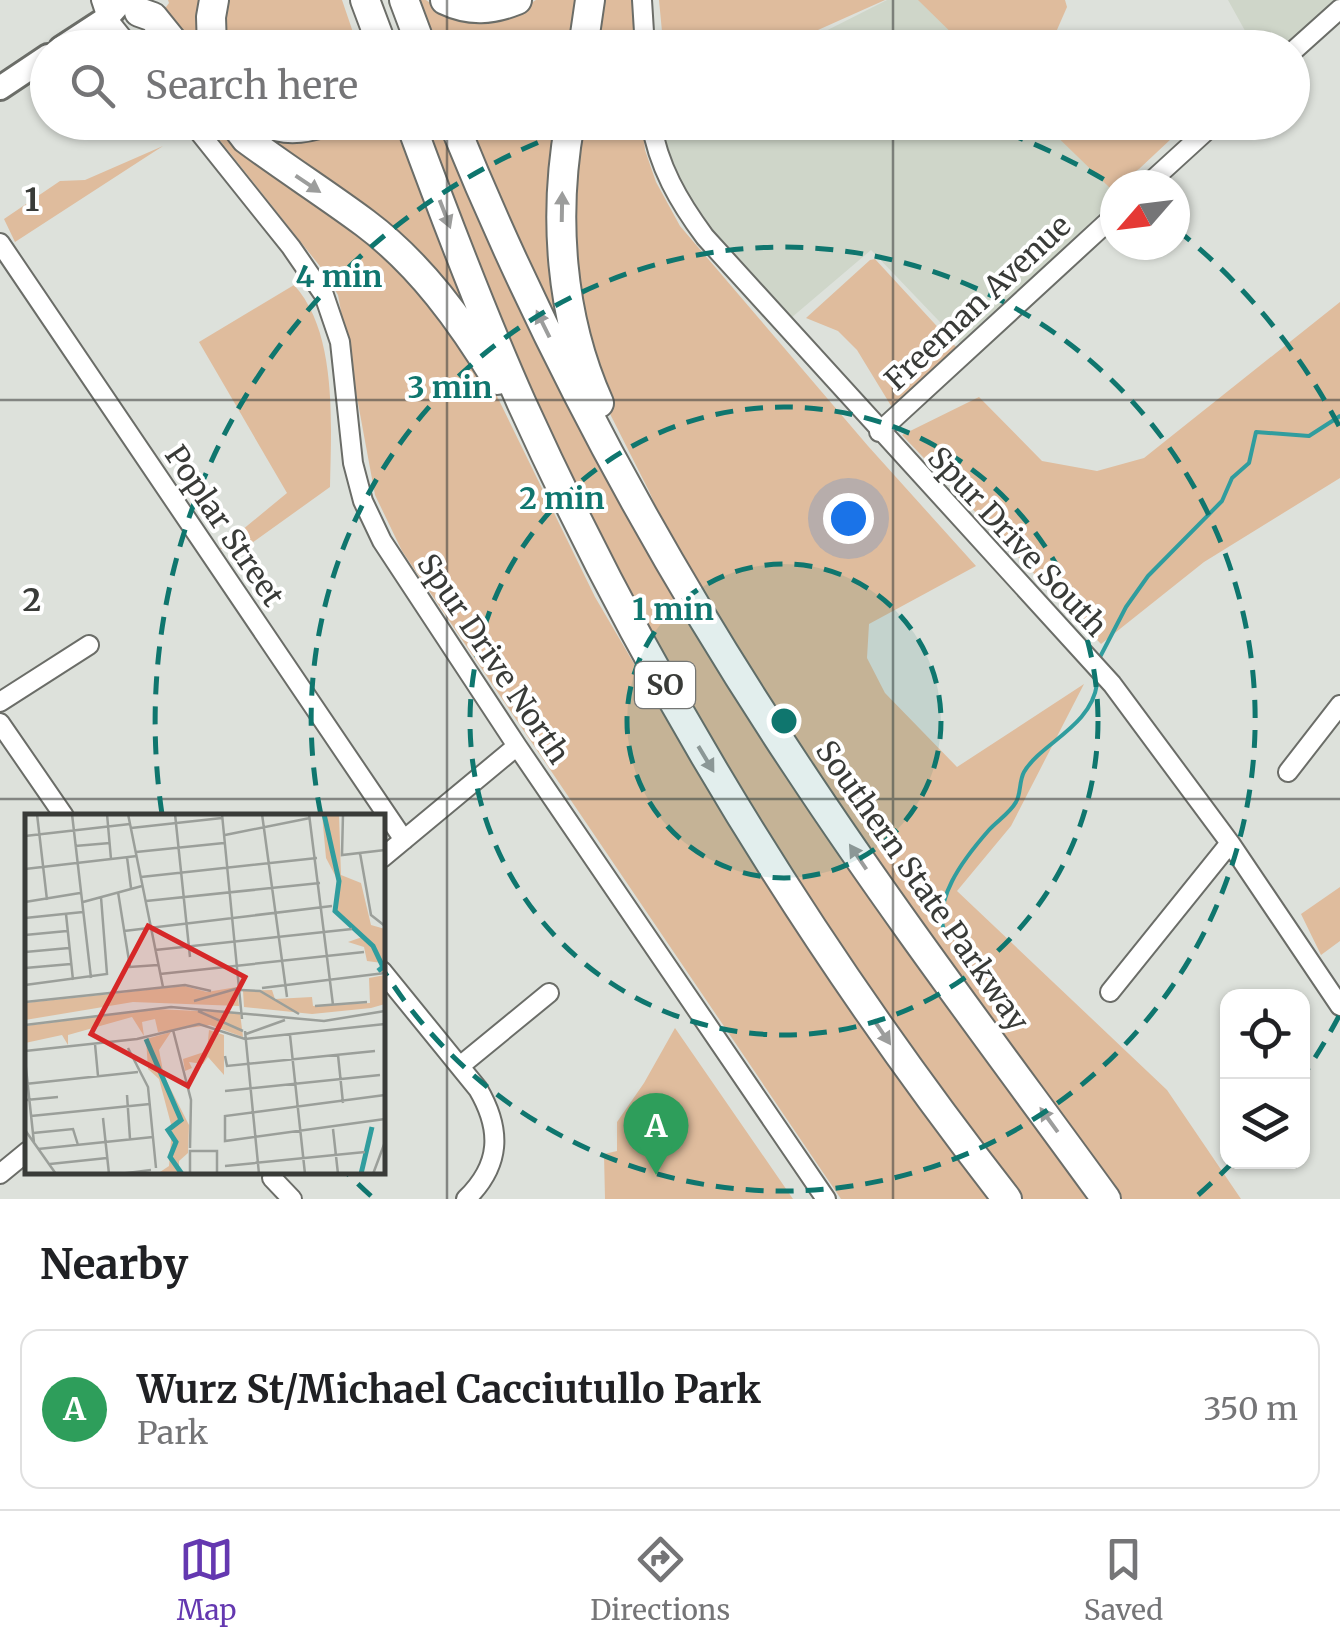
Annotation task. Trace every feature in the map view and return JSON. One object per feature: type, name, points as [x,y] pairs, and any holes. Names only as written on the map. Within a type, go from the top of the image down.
[{"type":"highway","points":[[211,30],[214,0]]},
{"type":"highway","points":[[362,0],[364,30]]},
{"type":"highway","points":[[362,0],[374,30]]},
{"type":"highway","points":[[404,0],[415,30]]},
{"type":"highway","points":[[445,0],[476,10],[517,0]]},
{"type":"highway","points":[[586,30],[590,0]]},
{"type":"highway","points":[[139,4],[163,30]]},
{"type":"highway","points":[[249,140],[367,224],[410,262],[448,306],[484,359],[569,504]]},
{"type":"highway","name":"SO","points":[[417,140],[484,314],[569,504],[690,732],[750,832],[904,1064],[1006,1199]]},
{"type":"highway","name":"Southern State Parkway","points":[[460,140],[566,372],[670,564],[736,672],[871,876],[1106,1199]]},
{"type":"highway","points":[[568,140],[561,238],[567,294],[579,347],[596,396],[670,564]]},
{"type":"main road","points":[[81,30],[104,9],[139,4]]},
{"type":"main road","points":[[0,88],[30,68]]},
{"type":"street","points":[[642,0],[643,30]]},
{"type":"street","points":[[104,9],[118,30]]},
{"type":"street","points":[[1310,36],[1340,9]]},
{"type":"street","name":"Spur Drive North","points":[[205,140],[324,295],[340,342],[353,462],[382,541],[826,1199]]},
{"type":"street","name":"Spur Drive South","points":[[656,140],[662,166],[687,214],[879,432],[1112,684],[1230,844],[1340,1006]]},
{"type":"street","points":[[1163,170],[1196,140]]},
{"type":"street","name":"Freeman Avenue","points":[[879,432],[1100,228]]},
{"type":"street","name":"Poplar Street","points":[[0,242],[404,840]]},
{"type":"street","points":[[0,702],[89,644]]},
{"type":"street","points":[[1288,772],[1340,705]]},
{"type":"street","points":[[0,723],[63,814]]},
{"type":"street","points":[[385,856],[517,746]]},
{"type":"street","points":[[1110,992],[1230,844]]},
{"type":"street","points":[[385,975],[489,1108],[494,1155],[489,1172],[466,1199]]},
{"type":"street","points":[[460,1066],[549,993]]},
{"type":"street","points":[[0,1174],[25,1153]]},
{"type":"street","points":[[272,1178],[292,1199]]},
{"type":"shaded area","points":[[168,0],[207,0],[206,30],[172,30],[161,14]]},
{"type":"shaded area","points":[[220,0],[342,0],[352,30],[219,30]]},
{"type":"shaded area","points":[[414,0],[426,0],[442,11],[510,16],[536,0],[584,0],[580,30],[425,30]]},
{"type":"shaded area","points":[[597,0],[633,0],[635,30],[593,30]]},
{"type":"shaded area","points":[[659,0],[885,0],[818,30],[662,30]]},
{"type":"shaded area","points":[[887,0],[934,0],[963,30],[828,30]]},
{"type":"shaded area","points":[[918,0],[1065,0],[1067,7],[1057,30],[949,30]]},
{"type":"shaded area","points":[[1228,0],[1337,0],[1304,30],[1245,30]]},
{"type":"shaded area","points":[[220,140],[243,140],[404,266],[494,390],[595,597],[694,766],[813,956],[990,1199],[841,1199],[402,551],[375,495],[338,295],[323,270]]},
{"type":"shaded area","points":[[266,140],[403,140],[470,314]]},
{"type":"shaded area","points":[[426,140],[445,140],[469,200],[555,380],[646,548],[744,709],[1090,1199],[1018,1199],[897,1038],[706,737],[614,570],[531,394]]},
{"type":"shaded area","points":[[470,140],[564,140],[567,326],[559,329]]},
{"type":"shaded area","points":[[576,140],[644,140],[656,182],[680,226],[976,566],[869,624],[867,658],[885,693],[957,767],[1084,684],[1011,826],[957,891],[1167,1090],[1241,1199],[1120,1199],[832,798],[673,547],[605,404],[569,262]]},
{"type":"shaded area","points":[[664,140],[1072,140],[1101,170],[1100,214],[960,343],[871,250],[791,318],[695,210]]},
{"type":"shaded area","points":[[1061,140],[1170,140],[1139,169],[1100,170],[1100,178]]},
{"type":"shaded area","points":[[163,146],[15,242],[4,219],[60,181],[85,180]]},
{"type":"shaded area","points":[[875,259],[957,348],[893,409],[857,350],[838,331],[806,318]]},
{"type":"shaded area","points":[[294,285],[308,305],[325,354],[331,409],[330,487],[245,548],[219,549],[287,493],[199,342]]},
{"type":"shaded area","points":[[1340,302],[1340,478],[1204,562],[1101,644],[902,435],[979,397],[1042,461],[1097,471],[1144,458]]},
{"type":"shaded area","points":[[1340,887],[1340,941],[1321,955],[1301,914]]},
{"type":"shaded area","points":[[675,1028],[793,1199],[605,1199],[604,1154],[617,1151],[617,1122]]},
{"type":"waterway","points":[[1100,657],[1126,607],[1148,576],[1222,501],[1232,478],[1249,463],[1256,432],[1309,436],[1340,416]]},
{"type":"waterway","points":[[948,940],[942,911],[960,867],[1013,806],[1022,776],[1032,762],[1085,712],[1097,684]]},
{"type":"place","name":"Wurz St/Michael Cacciutullo Park","points":[[656,1175]]}]
